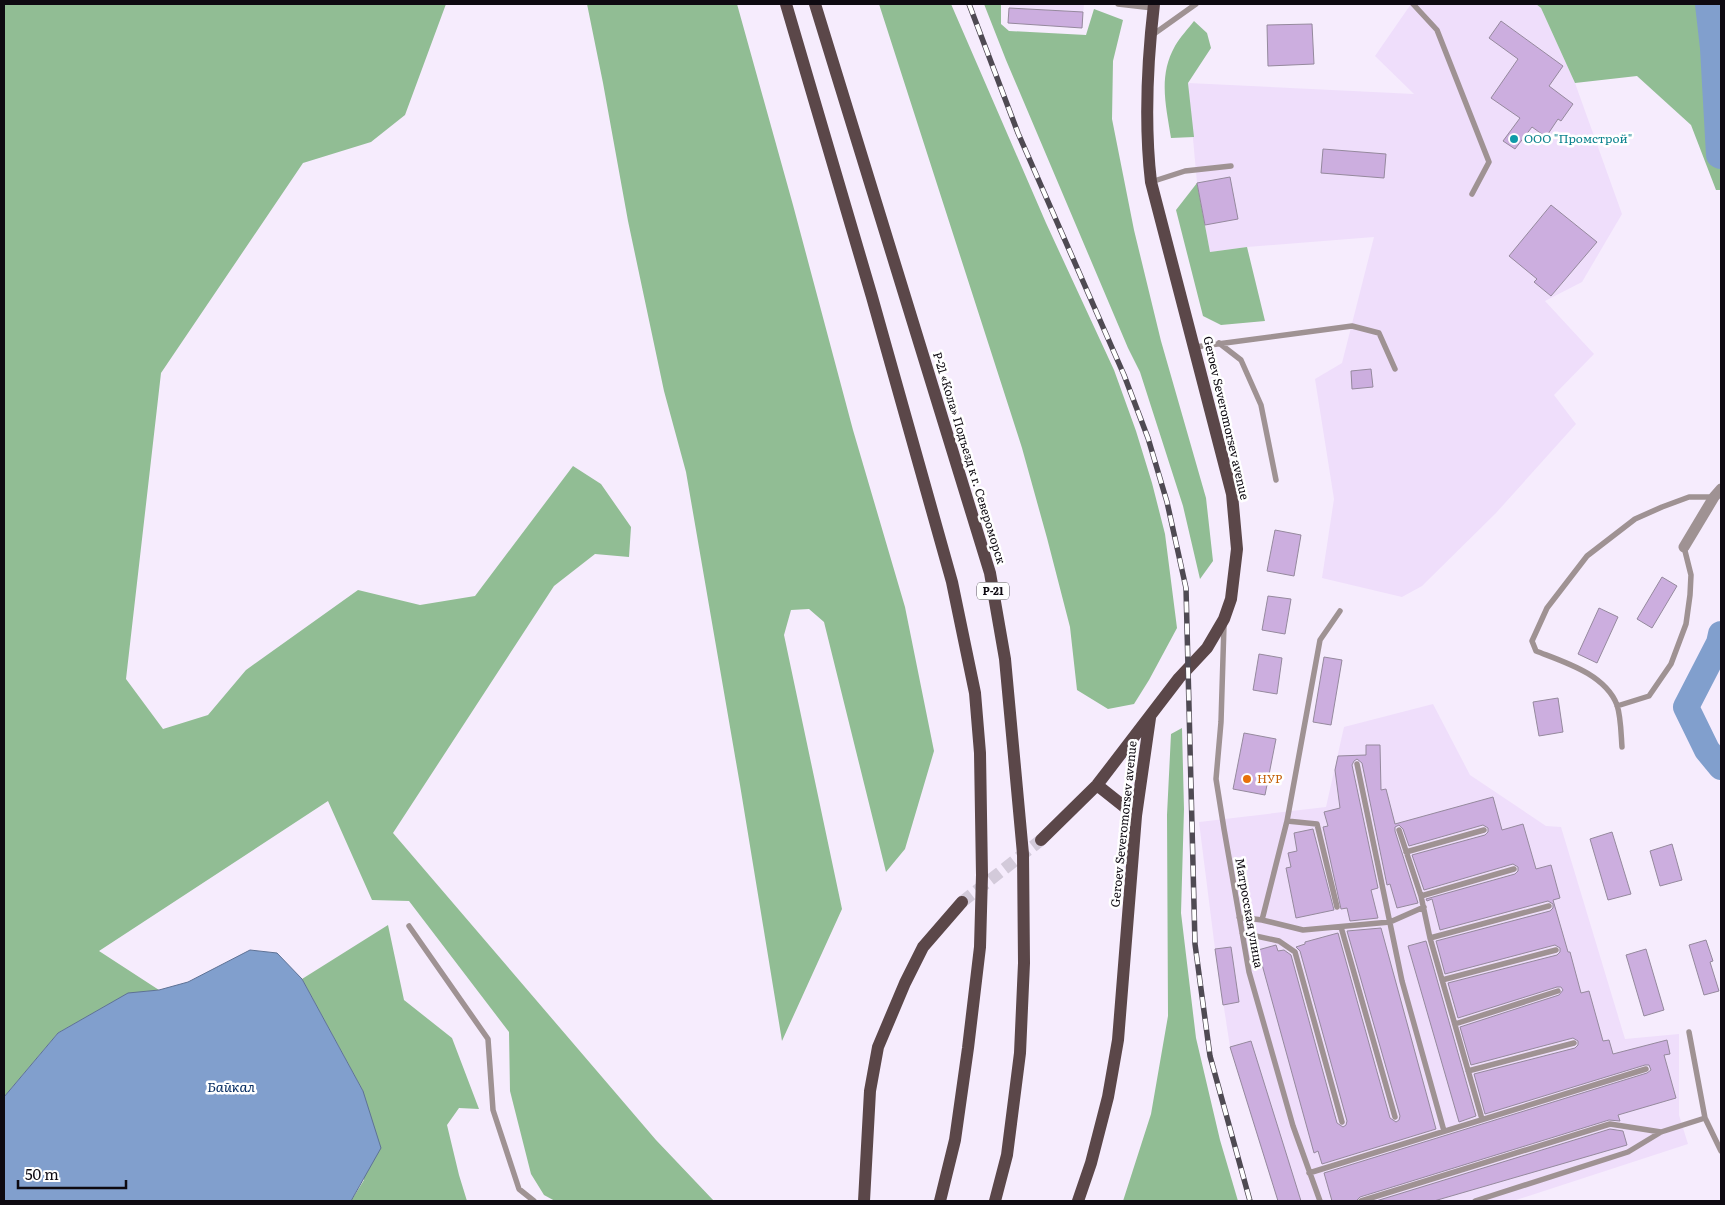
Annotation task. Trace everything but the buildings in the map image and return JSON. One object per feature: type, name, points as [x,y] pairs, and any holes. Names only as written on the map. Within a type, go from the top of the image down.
[{"type":"main road","points":[[786,4],[872,297],[952,582],[975,693],[980,753],[982,876],[980,947],[955,1140],[940,1201]]},
{"type":"main road","name":"Р-21 «Кола» Подъезд к г. Североморск","points":[[815,4],[990,573],[1005,660],[1023,854],[1024,963],[1020,1053],[1007,1155],[995,1201]]},
{"type":"main road","name":"Geroev Severomorsev avenue","points":[[1078,1201],[1091,1163],[1108,1097],[1118,1040],[1136,816],[1150,717],[1179,678],[1207,648],[1224,620],[1231,599],[1237,549],[1232,494],[1151,182],[1147,149],[1146,92],[1154,6]]},
{"type":"main road","points":[[1041,840],[1098,785],[1150,717]]},
{"type":"main road","points":[[1098,785],[1136,816]]},
{"type":"main road","points":[[864,1201],[870,1091],[878,1047],[922,947],[962,902]]},
{"type":"street","points":[[1684,547],[1718,493]]},
{"type":"lane","points":[[1118,4],[1154,6]]},
{"type":"lane","points":[[1150,37],[1196,4]]},
{"type":"lane","points":[[1413,4],[1438,30],[1490,162],[1472,194]]},
{"type":"lane","points":[[1151,182],[1185,171],[1231,166]]},
{"type":"lane","points":[[1195,347],[1352,326],[1379,333],[1396,369]]},
{"type":"lane","points":[[1219,343],[1242,360],[1261,405],[1276,480]]},
{"type":"lane","points":[[1622,747],[1617,706],[1606,687],[1584,672],[1536,650],[1532,641],[1547,608],[1587,556],[1635,520],[1662,507],[1689,497],[1718,493]]},
{"type":"lane","points":[[1617,706],[1649,696],[1671,664],[1686,624],[1690,594],[1691,576],[1684,547]]},
{"type":"lane","points":[[1262,920],[1287,821],[1320,640],[1340,611]]},
{"type":"lane","name":"Матросская улица","points":[[1224,620],[1221,722],[1216,779],[1239,917],[1254,990],[1292,1126],[1320,1201]]},
{"type":"lane","points":[[1357,764],[1402,981],[1444,1131]]},
{"type":"lane","points":[[1287,821],[1317,824],[1337,907]]},
{"type":"lane","points":[[1399,830],[1421,896],[1430,938],[1482,1119]]},
{"type":"lane","points":[[1406,852],[1484,830]]},
{"type":"lane","points":[[1421,896],[1514,869]]},
{"type":"lane","points":[[1430,938],[1549,906]]},
{"type":"lane","points":[[1239,917],[1262,920],[1303,930],[1390,922],[1424,907]]},
{"type":"lane","points":[[409,926],[488,1039],[493,1110],[519,1190],[534,1201]]},
{"type":"lane","points":[[1341,927],[1395,1117]]},
{"type":"lane","points":[[1242,933],[1279,941],[1296,952],[1342,1122]]},
{"type":"lane","points":[[1442,980],[1556,950]]},
{"type":"lane","points":[[1455,1024],[1558,990]]},
{"type":"lane","points":[[1689,1032],[1705,1118],[1721,1151]]},
{"type":"lane","points":[[1468,1071],[1574,1043]]},
{"type":"lane","points":[[1310,1173],[1646,1070]]},
{"type":"lane","points":[[1475,1201],[1628,1152],[1661,1132],[1705,1118]]},
{"type":"lane","points":[[1361,1201],[1610,1124],[1661,1132]]},
{"type":"shaded area","points":[[1010,4],[1084,4],[1082,28],[1008,23]]},
{"type":"shaded area","points":[[1411,4],[1536,4],[1541,8],[1575,83],[1622,214],[1582,282],[1545,301],[1594,354],[1554,395],[1576,424],[1496,513],[1422,586],[1402,597],[1322,578],[1334,499],[1315,379],[1342,363],[1374,237],[1247,247],[1210,252],[1197,183],[1188,83],[1414,94],[1375,56]]},
{"type":"shaded area","points":[[1433,704],[1470,775],[1546,826],[1561,827],[1625,1039],[1679,1034],[1679,1115],[1688,1144],[1513,1201],[1278,1201],[1230,1047],[1199,822],[1326,807],[1344,727]]},
{"type":"green space","points":[[4,4],[446,4],[405,115],[371,142],[303,163],[161,373],[126,679],[163,729],[208,715],[246,670],[358,590],[420,605],[475,596],[573,466],[601,484],[631,527],[629,557],[595,554],[554,586],[393,833],[656,1140],[714,1201],[555,1201],[544,1195],[531,1174],[510,1091],[509,1032],[409,901],[372,900],[328,801],[99,951],[159,990],[128,994],[58,1033],[4,1097]]},
{"type":"green space","points":[[587,4],[737,4],[853,430],[905,607],[934,751],[905,849],[886,872],[824,622],[809,609],[791,610],[784,635],[842,909],[782,1041],[686,472],[664,391],[628,221]]},
{"type":"green space","points":[[879,4],[951,4],[1046,223],[1114,370],[1136,431],[1165,534],[1177,628],[1134,704],[1108,709],[1077,690],[1070,627],[1022,448]]},
{"type":"green space","points":[[984,4],[1001,4],[1001,24],[1009,31],[1086,35],[1094,9],[1123,20],[1113,61],[1112,119],[1134,230],[1161,341],[1206,498],[1213,561],[1200,579],[1183,506],[1140,372],[1128,348]]},
{"type":"green space","points":[[1536,4],[1721,4],[1721,190],[1716,190],[1691,125],[1637,76],[1575,83],[1541,8]]},
{"type":"green space","points":[[1194,21],[1207,33],[1211,48],[1188,83],[1194,137],[1171,138],[1165,91],[1166,69],[1175,46]]},
{"type":"green space","points":[[1197,183],[1210,252],[1247,247],[1265,321],[1221,325],[1203,316],[1176,210]]},
{"type":"green space","points":[[1182,728],[1184,809],[1181,913],[1196,1038],[1220,1140],[1238,1201],[1123,1201],[1151,1114],[1168,1016],[1167,815],[1171,734]]},
{"type":"green space","points":[[388,925],[404,1000],[452,1038],[479,1109],[459,1108],[447,1125],[467,1201],[351,1201],[364,1180],[363,1091],[302,979]]},
{"type":"water","name":"Байкал","points":[[250,950],[277,953],[302,979],[363,1091],[381,1148],[351,1201],[4,1201],[4,1097],[58,1033],[128,993],[159,990],[188,982]]},
{"type":"waterway","points":[[1708,4],[1713,48],[1719,155],[1721,156]]},
{"type":"waterway","points":[[1721,634],[1719,643],[1686,707],[1707,750],[1721,767]]},
{"type":"tunnel","points":[[962,902],[1041,840]]},
{"type":"railway","points":[[969,4],[1018,133],[1124,375],[1148,438],[1167,502],[1186,588],[1195,944],[1210,1056],[1250,1201]]},
{"type":"place","name":"ООО \"Промстрой\"","points":[[1514,139]]},
{"type":"place","name":"НУР","points":[[1247,779]]}]
